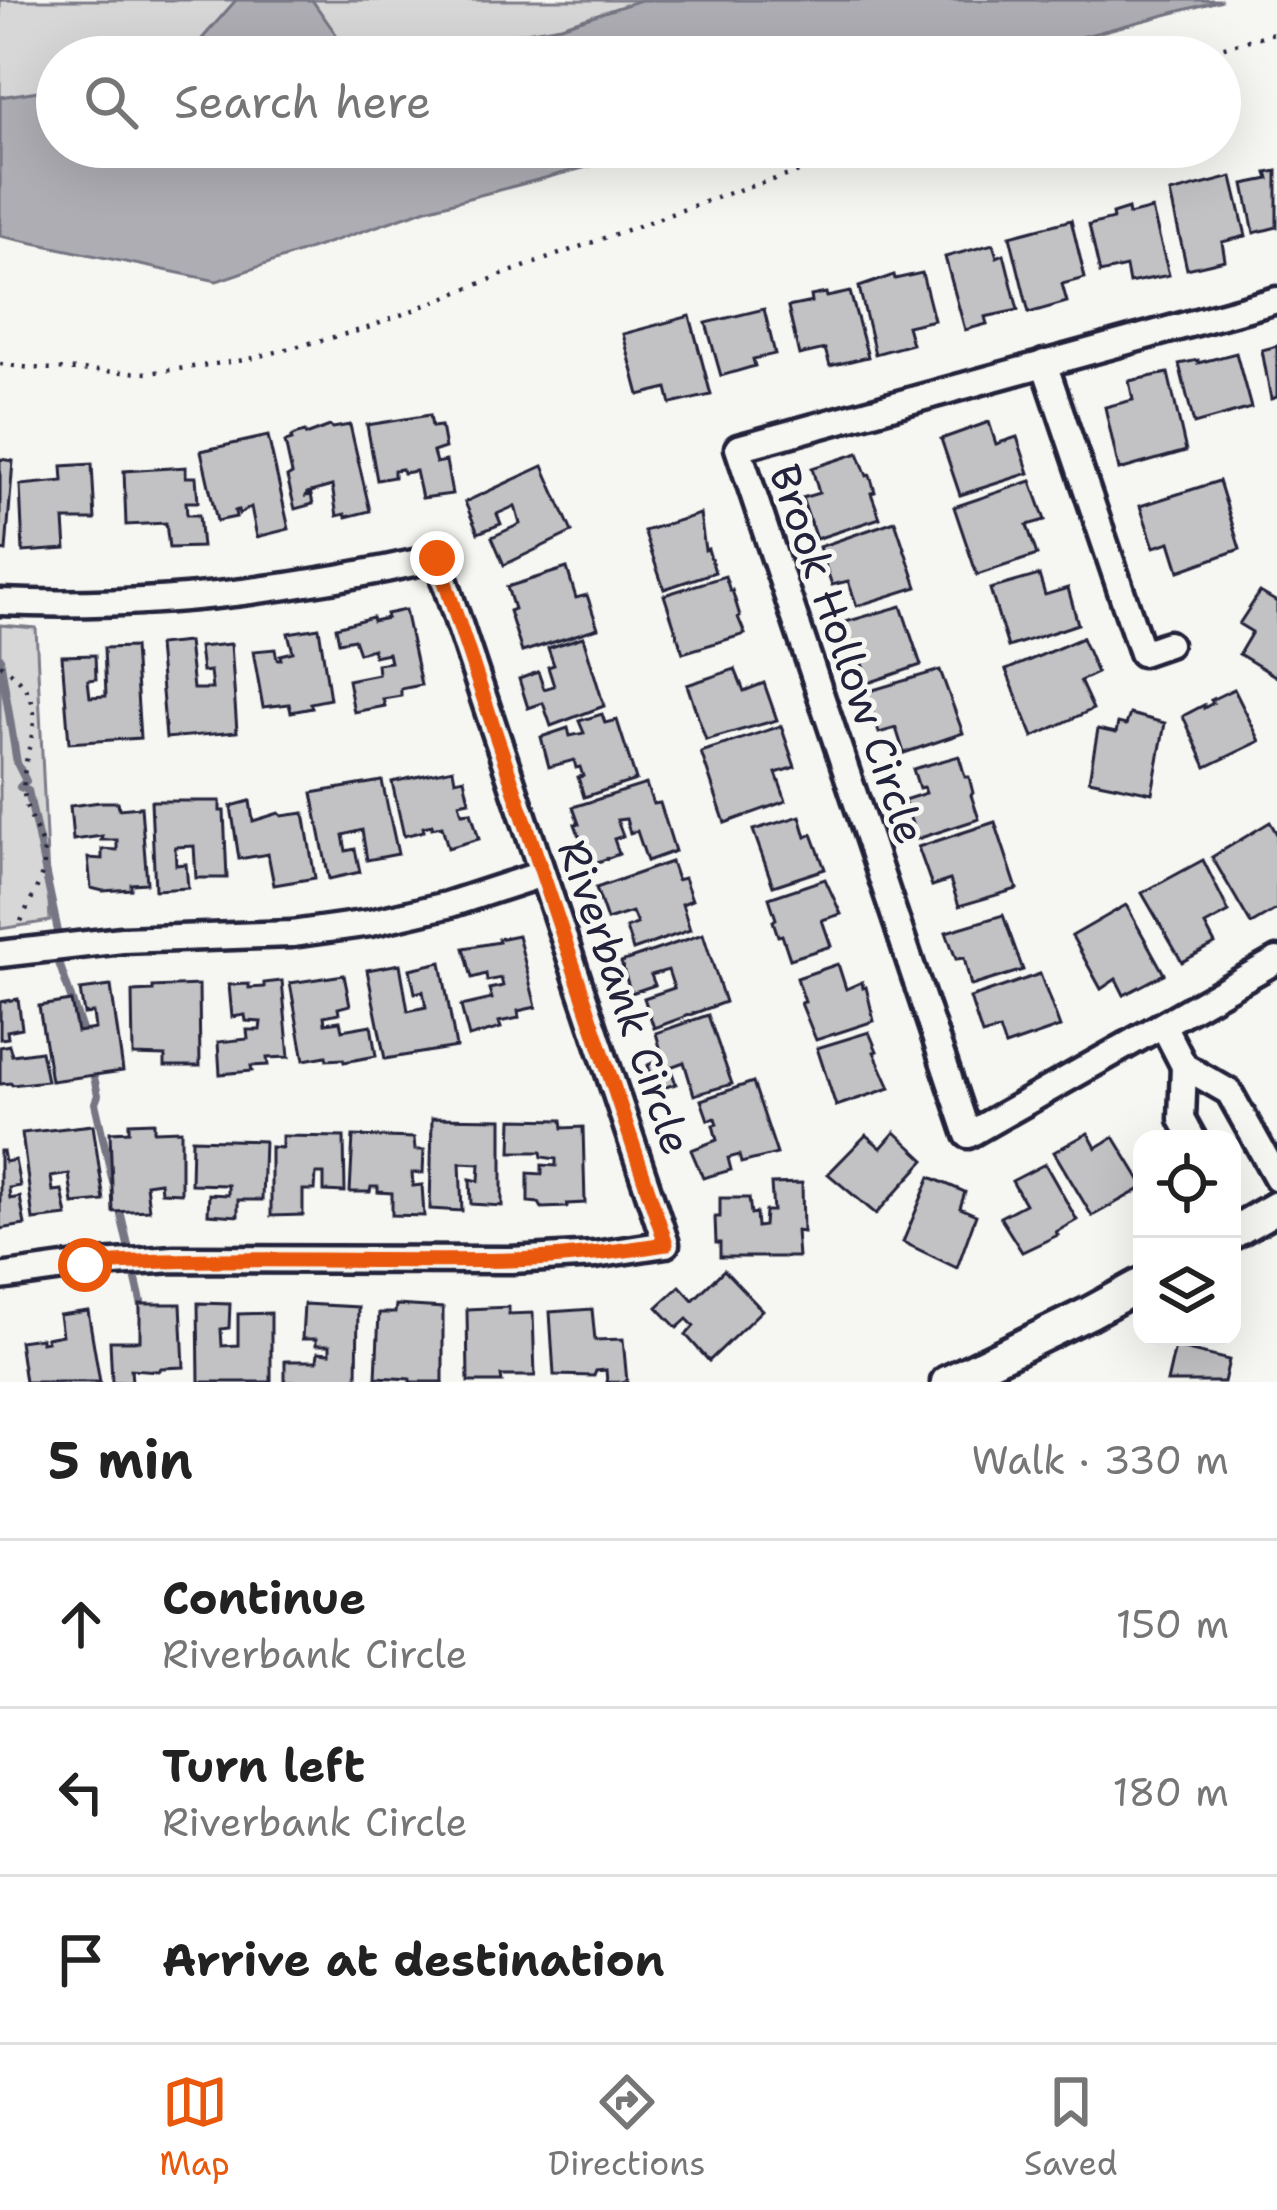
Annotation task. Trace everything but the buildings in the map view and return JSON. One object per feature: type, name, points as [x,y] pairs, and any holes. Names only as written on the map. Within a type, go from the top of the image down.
[{"type":"street","name":"Brook Hollow Circle","points":[[1277,300],[738,448],[968,1135],[1277,960]]},
{"type":"street","points":[[1044,363],[1142,653],[1168,644]]},
{"type":"street","name":"Riverbank Circle","points":[[0,602],[209,596],[307,584],[437,558],[666,1244],[595,1255],[512,1260],[174,1258],[0,1277]]},
{"type":"street","points":[[0,954],[122,940],[292,934],[350,926],[447,905],[542,874]]},
{"type":"street","points":[[1162,1025],[1184,1066],[1182,1119],[1188,1130]]},
{"type":"street","points":[[1184,1066],[1229,1092],[1277,1201],[1241,1220]]},
{"type":"street","points":[[947,1382],[1133,1289]]},
{"type":"path","points":[[1241,42],[1277,32]]},
{"type":"path","points":[[0,364],[148,373],[245,360],[365,329],[732,192],[813,168]]},
{"type":"path","points":[[0,664],[34,706],[36,722],[25,762],[24,796],[45,857],[40,882],[20,924]]},
{"type":"shaded area","points":[[0,0],[727,0],[613,36],[36,36],[36,128],[0,134]]},
{"type":"shaded area","points":[[236,0],[312,0],[337,36],[204,36]]},
{"type":"shaded area","points":[[641,0],[1222,0],[1085,36],[503,36],[561,26]]},
{"type":"shaded area","points":[[36,91],[36,168],[583,168],[427,209],[217,281],[0,236],[0,97]]},
{"type":"shaded area","points":[[0,625],[36,628],[50,921],[0,929]]},
{"type":"waterway","points":[[0,658],[17,763],[26,781],[20,787],[28,790],[60,941]]},
{"type":"waterway","points":[[56,954],[84,1036]]},
{"type":"waterway","points":[[92,1068],[113,1182]]},
{"type":"waterway","points":[[118,1202],[143,1310]]},
{"type":"route","points":[[85,1265],[174,1258],[512,1260],[595,1255],[666,1244],[437,558]]}]
